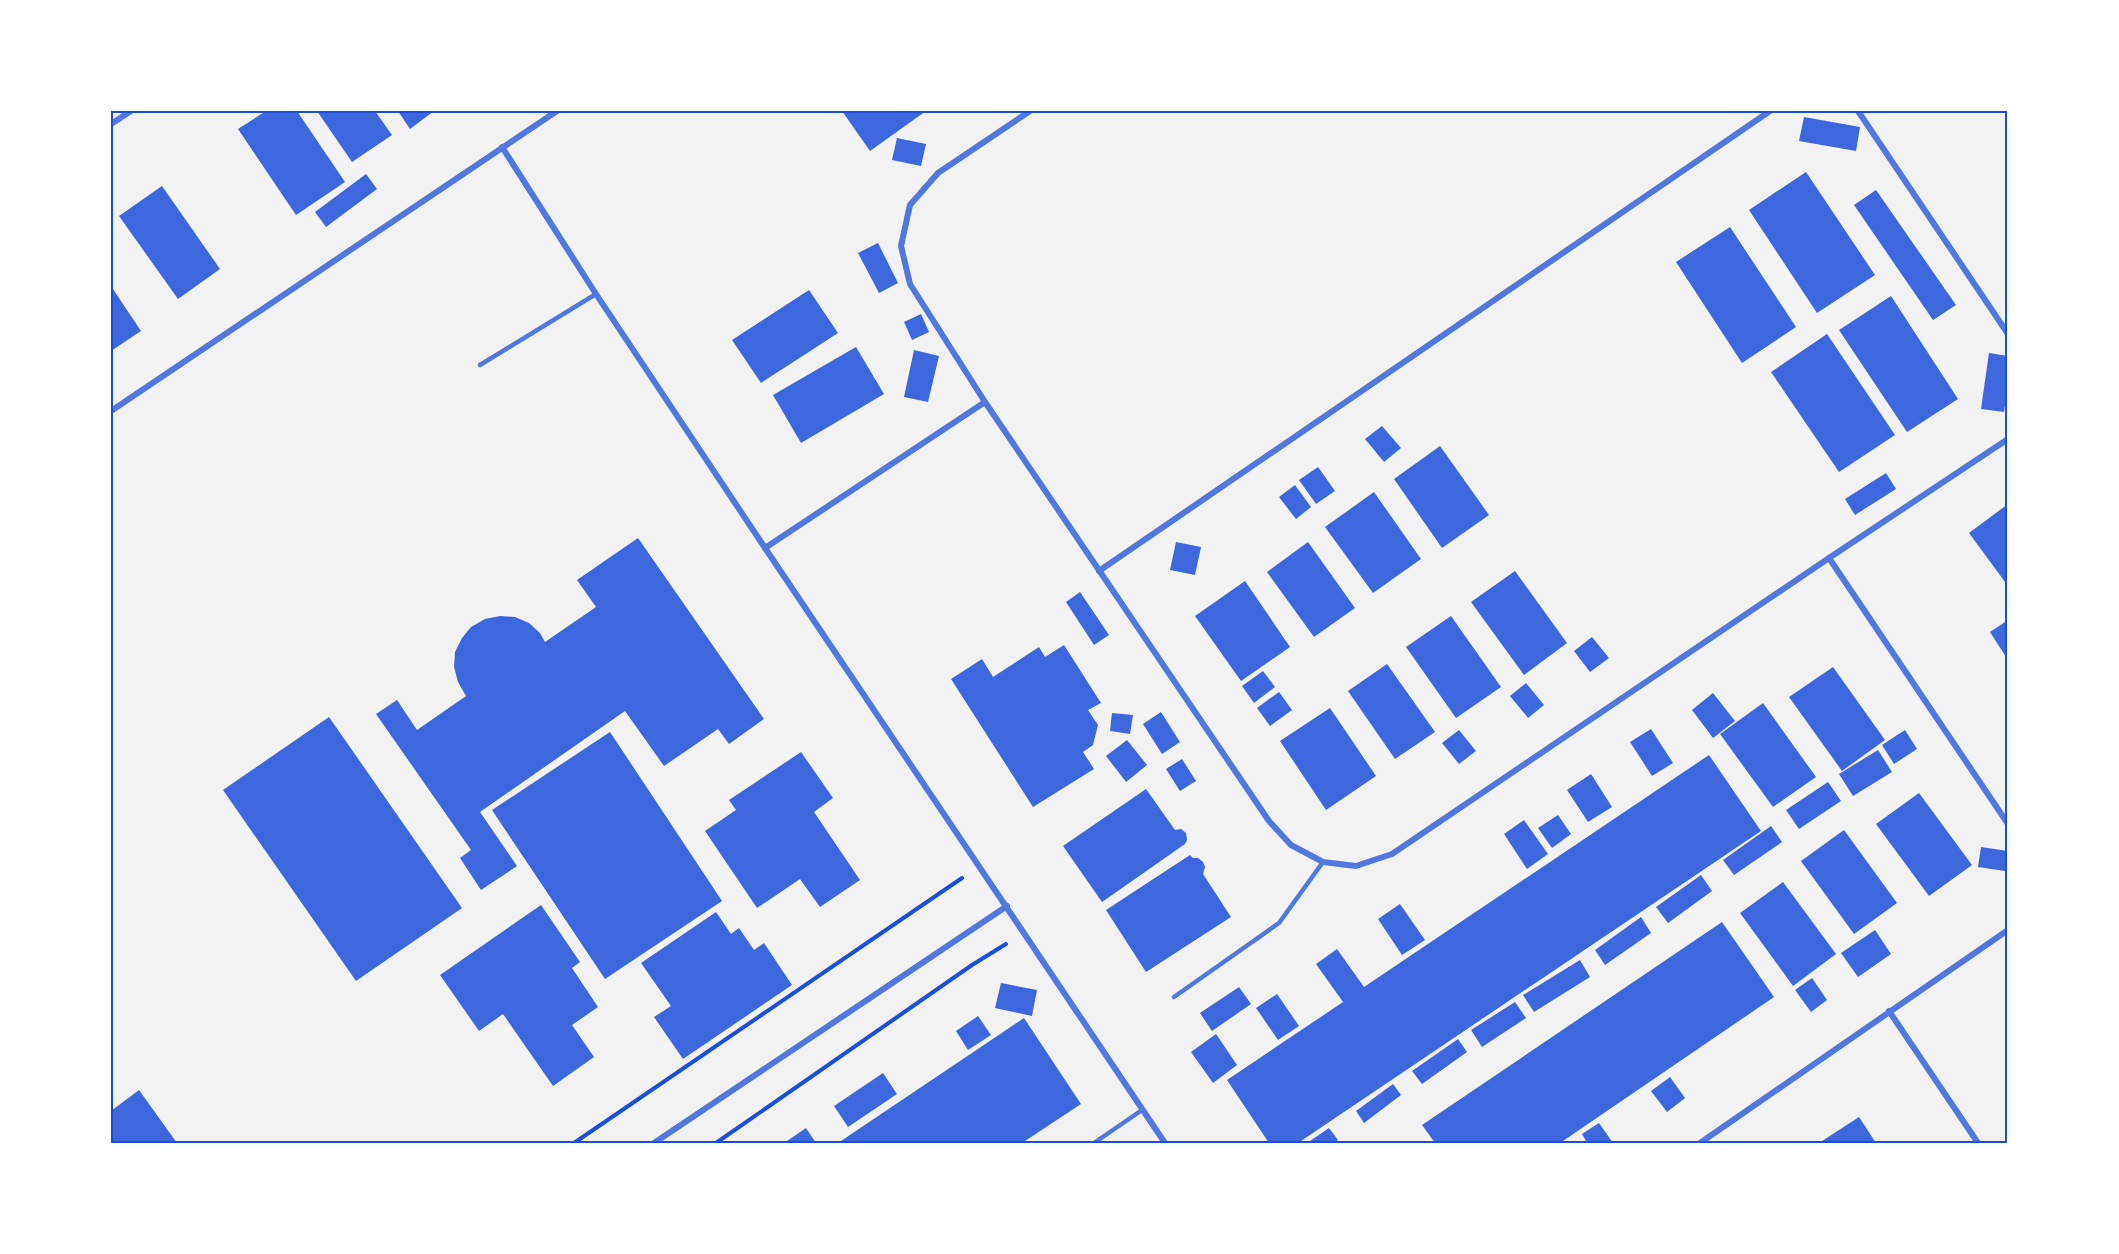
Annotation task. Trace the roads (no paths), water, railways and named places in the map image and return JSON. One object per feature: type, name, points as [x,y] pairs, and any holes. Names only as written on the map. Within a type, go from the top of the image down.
[{"type":"street","points":[[111,124],[131,111]]},
{"type":"street","points":[[111,411],[557,111]]},
{"type":"street","points":[[1030,111],[938,173],[910,205],[901,246],[910,284],[985,402],[1269,821],[1290,844],[1323,862],[1356,866],[1392,854],[1829,558],[2008,440]]},
{"type":"street","points":[[1099,572],[1770,111]]},
{"type":"street","points":[[1858,111],[2008,334]]},
{"type":"street","points":[[502,147],[596,294],[765,548],[1165,1143]]},
{"type":"street","points":[[765,548],[985,402]]},
{"type":"street","points":[[1829,558],[2008,824]]},
{"type":"street","points":[[654,1143],[1007,906]]},
{"type":"street","points":[[1700,1143],[2008,930]]},
{"type":"street","points":[[1889,1011],[1978,1143]]},
{"type":"lane","points":[[480,365],[596,294]]},
{"type":"lane","points":[[1174,998],[1279,923],[1323,862]]},
{"type":"lane","points":[[1094,1143],[1142,1110]]}]
